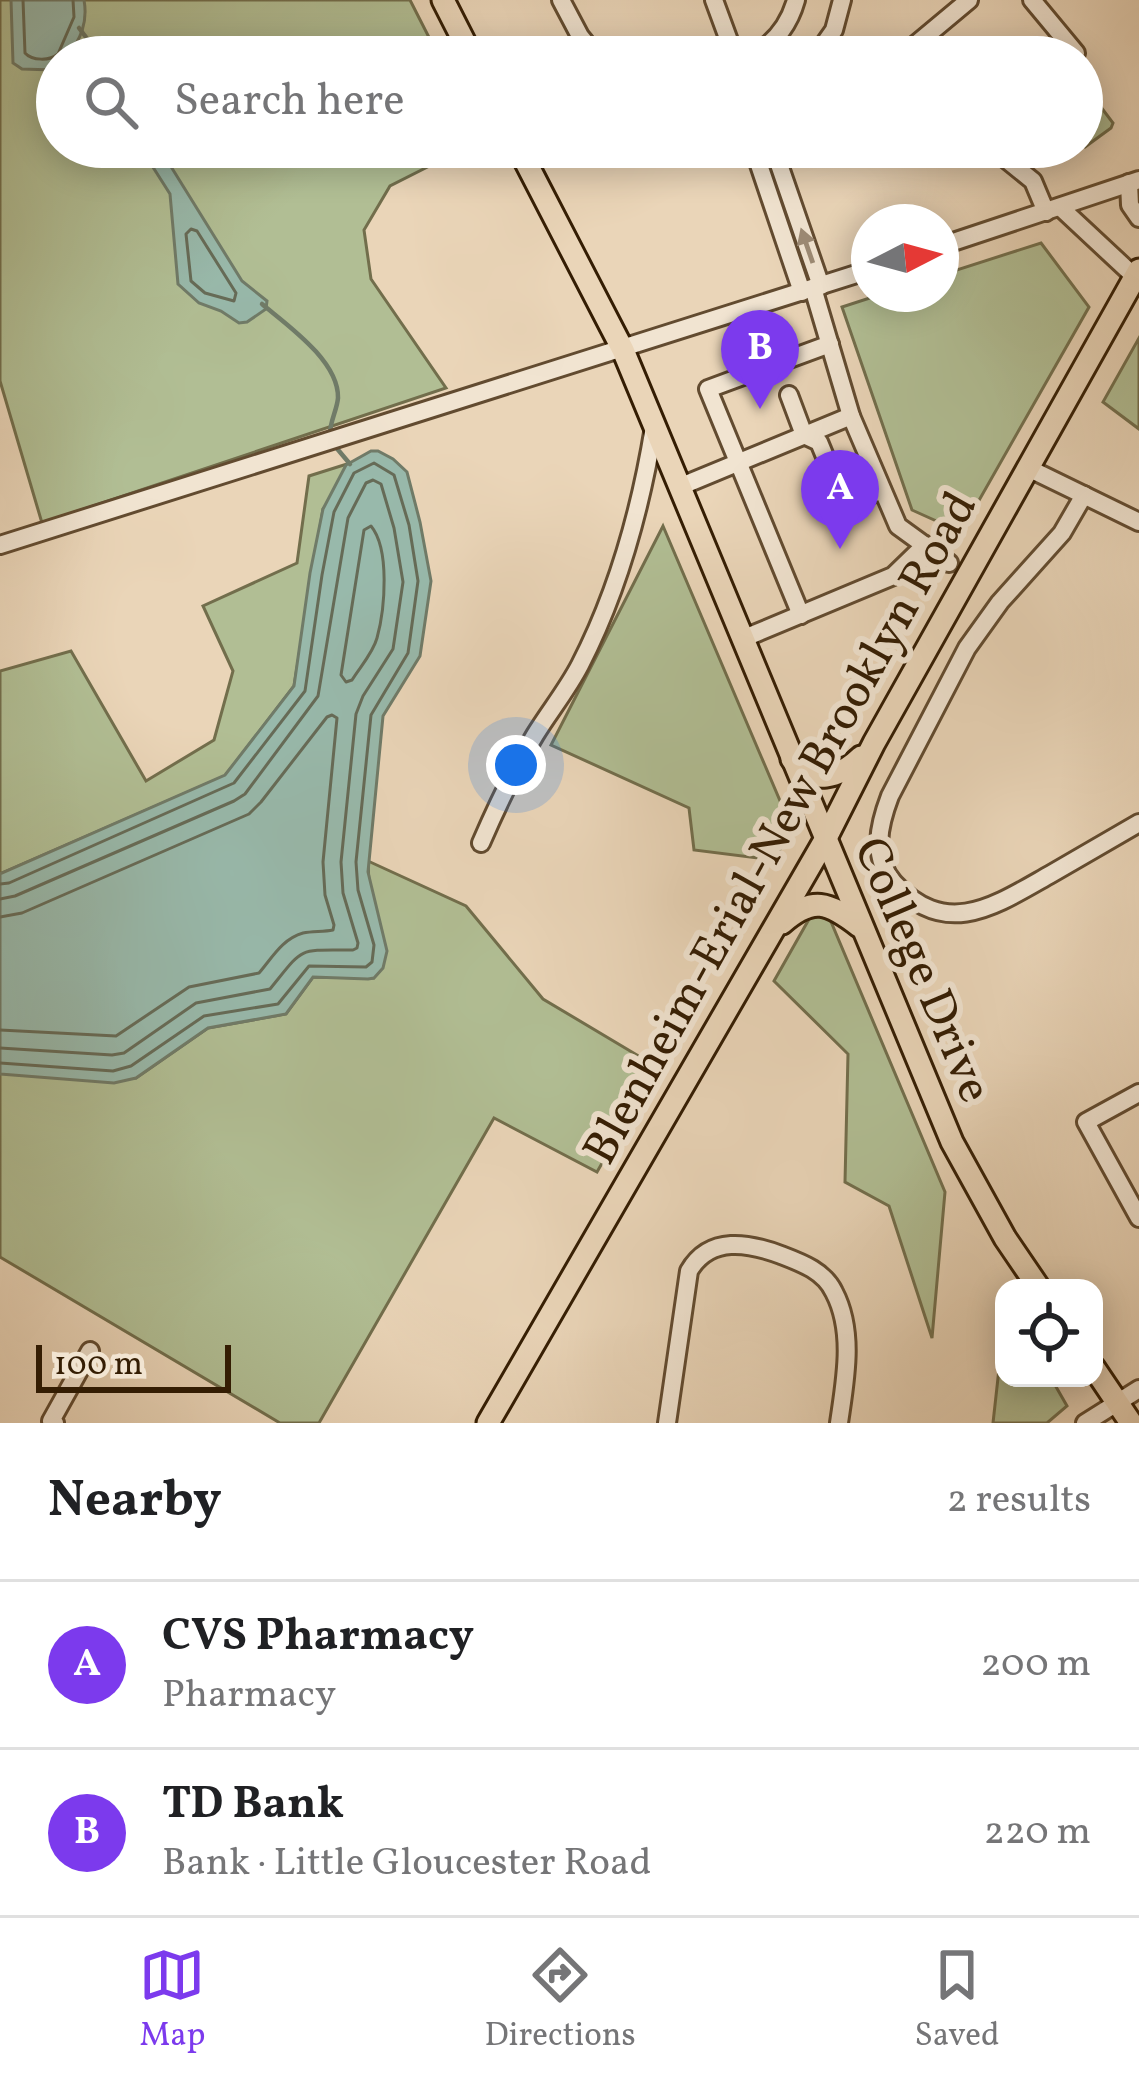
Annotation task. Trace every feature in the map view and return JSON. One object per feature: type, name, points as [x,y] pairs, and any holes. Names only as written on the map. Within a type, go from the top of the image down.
[{"type":"main road","points":[[442,0],[461,36]]},
{"type":"main road","name":"College Drive","points":[[529,168],[623,350],[952,1142],[1033,1279]]},
{"type":"main road","name":"Blenheim-Erial-New Brooklyn Road","points":[[488,1423],[824,840],[1137,274]]},
{"type":"main road","points":[[790,757],[805,772],[829,777],[854,764],[874,743]]},
{"type":"main road","points":[[762,947],[786,919],[808,906],[832,907],[861,928]]},
{"type":"main road","points":[[1103,1381],[1131,1423]]},
{"type":"street","points":[[560,0],[583,36]]},
{"type":"street","points":[[714,0],[727,36]]},
{"type":"street","points":[[776,36],[796,0]]},
{"type":"street","points":[[830,36],[842,0]]},
{"type":"street","points":[[926,36],[969,0]]},
{"type":"street","points":[[1032,0],[1062,36]]},
{"type":"street","points":[[764,168],[785,210],[851,416],[898,526],[950,563],[961,588]]},
{"type":"street","points":[[777,168],[785,210]]},
{"type":"street","points":[[1017,168],[1053,209],[1137,274]]},
{"type":"street","points":[[959,240],[1134,182],[1130,205],[1139,218]]},
{"type":"street","points":[[0,545],[851,276]]},
{"type":"street","points":[[801,614],[708,389],[830,344]]},
{"type":"street","points":[[778,364],[804,436],[820,442],[845,505],[882,490]]},
{"type":"street","points":[[679,487],[851,416]]},
{"type":"street","points":[[481,843],[506,786],[598,627],[644,491],[654,426]]},
{"type":"street","points":[[1028,468],[1139,522]]},
{"type":"street","points":[[1084,495],[1061,533],[967,648],[890,796],[880,822],[880,855],[887,875],[905,894],[936,911],[964,914],[992,907],[1139,823]]},
{"type":"street","points":[[742,639],[893,576],[925,545]]},
{"type":"street","points":[[950,563],[975,562]]},
{"type":"street","points":[[1139,1093],[1086,1123],[1139,1218]]},
{"type":"street","points":[[667,1423],[689,1270],[695,1259],[720,1245],[735,1243],[753,1244],[807,1265],[835,1292],[848,1361],[839,1423]]},
{"type":"street","points":[[55,1423],[51,1421],[90,1352]]},
{"type":"street","points":[[1085,1423],[1139,1389]]},
{"type":"shaded area","points":[[0,0],[410,0],[428,36],[36,36],[36,168],[426,168],[390,186],[364,230],[371,279],[446,388],[42,523],[0,381]]},
{"type":"shaded area","points":[[1103,110],[1113,123],[1103,134]]},
{"type":"shaded area","points":[[1041,243],[1089,307],[961,532],[912,510],[842,307],[851,304],[851,312],[959,312],[959,269]]},
{"type":"shaded area","points":[[1139,338],[1139,429],[1103,402]]},
{"type":"shaded area","points":[[369,457],[323,509],[294,686],[225,776],[0,874],[0,671],[71,651],[146,781],[214,740],[233,671],[203,606],[297,563],[309,476]]},
{"type":"shaded area","points":[[663,526],[792,829],[774,860],[694,850],[689,808],[551,745]]},
{"type":"shaded area","points":[[368,861],[466,906],[543,999],[657,1067],[597,1172],[494,1118],[319,1423],[280,1423],[0,1257],[0,1066],[136,1078],[208,1028],[286,1014],[313,977],[373,978]]},
{"type":"shaded area","points":[[821,898],[945,1192],[932,1338],[889,1206],[845,1182],[848,1054],[774,981]]},
{"type":"shaded area","points":[[997,1387],[1056,1387],[1067,1406],[1047,1423],[993,1423]]},
{"type":"water","points":[[11,0],[84,0],[80,36],[36,36],[36,69],[13,63]]},
{"type":"water","points":[[154,168],[172,168],[242,281],[267,301],[266,309],[239,323],[199,303],[178,284],[170,194]]},
{"type":"water","points":[[371,451],[393,459],[407,472],[431,581],[420,656],[383,716],[368,872],[387,951],[383,968],[368,979],[313,977],[286,1014],[208,1028],[136,1078],[114,1083],[0,1074],[0,874],[225,775],[294,686],[323,509],[346,465]]},
{"type":"waterway","points":[[79,28],[85,36]]},
{"type":"waterway","points":[[262,304],[310,345],[330,371],[338,398],[330,434]]},
{"type":"waterway","points":[[334,445],[350,464]]},
{"type":"place","name":"TD Bank","points":[[760,409]]},
{"type":"place","name":"CVS Pharmacy","points":[[840,549]]}]
